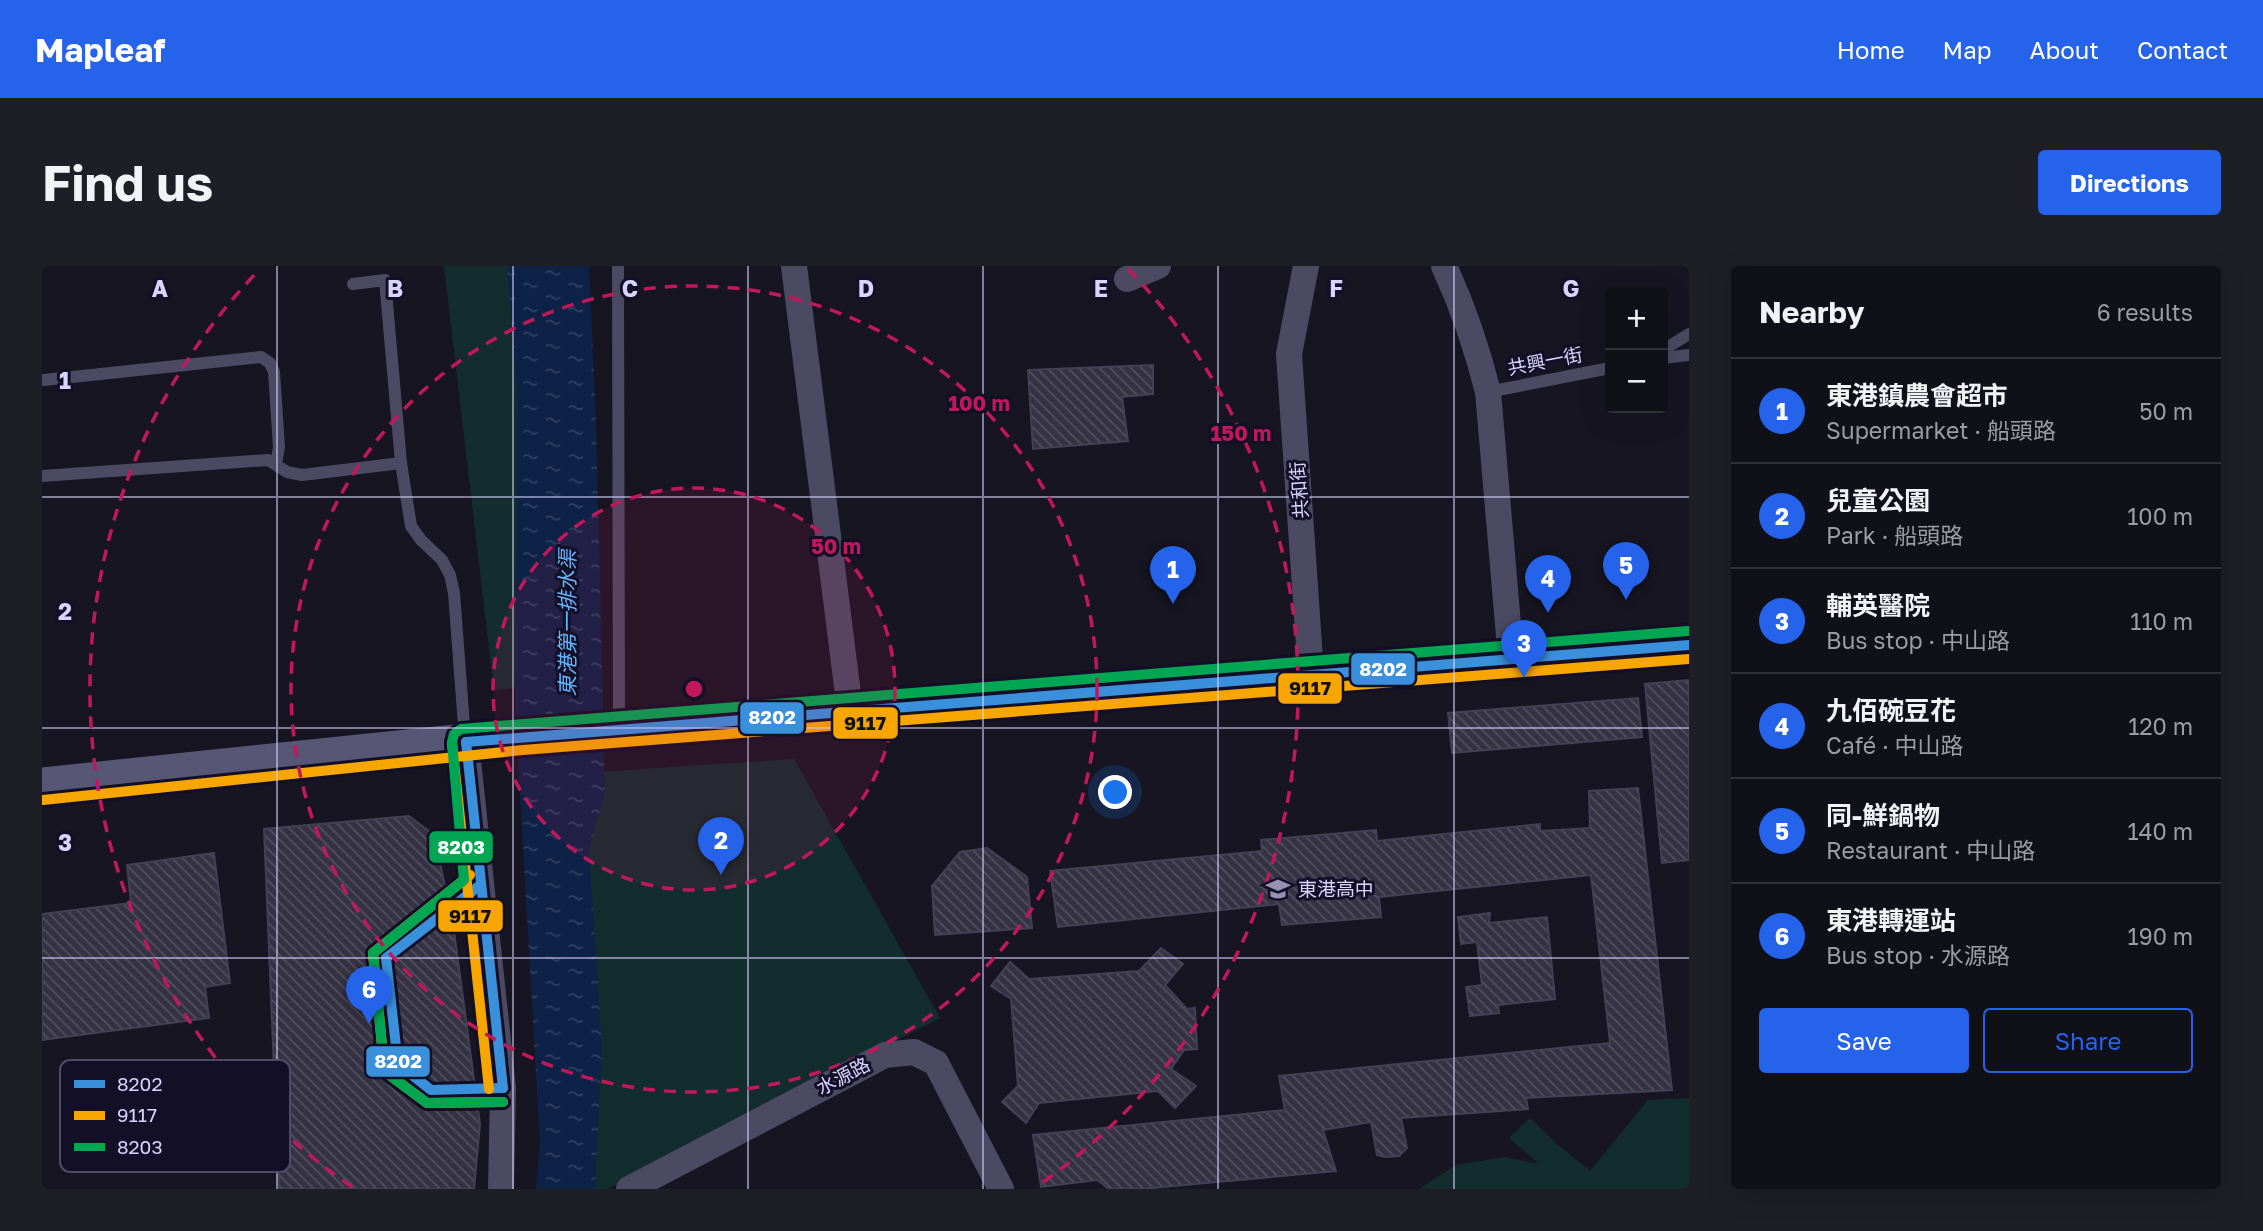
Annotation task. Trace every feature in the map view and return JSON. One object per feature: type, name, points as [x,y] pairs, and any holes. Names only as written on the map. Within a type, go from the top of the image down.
[{"type":"main road","points":[[42,786],[522,736],[1689,645]]},
{"type":"street","points":[[794,266],[850,710]]},
{"type":"street","points":[[1127,279],[1158,266]]},
{"type":"street","name":"共和街","points":[[1306,266],[1289,354],[1311,674]]},
{"type":"street","points":[[1444,266],[1460,300],[1488,392],[1511,659]]},
{"type":"street","points":[[466,742],[503,1088],[501,1189]]},
{"type":"street","name":"水源路","points":[[629,1189],[885,1055],[914,1052],[936,1063],[1001,1189]]},
{"type":"lane","points":[[618,266],[634,727]]},
{"type":"lane","points":[[353,284],[385,280],[401,463],[411,526],[442,560],[450,575],[454,593],[466,742]]},
{"type":"lane","points":[[1668,347],[1689,334]]},
{"type":"lane","points":[[1668,357],[1689,355]]},
{"type":"lane","points":[[44,380],[261,357],[270,363],[274,372],[279,447],[276,464]]},
{"type":"lane","name":"共興一街","points":[[1488,392],[1605,369]]},
{"type":"lane","points":[[42,477],[268,460],[287,472],[302,475],[401,463]]},
{"type":"lane","points":[[480,886],[386,958],[398,1064],[431,1090],[503,1088]]},
{"type":"green space","points":[[444,266],[513,266],[529,433],[521,686],[494,691]]},
{"type":"green space","points":[[794,759],[940,1018],[608,1189],[581,1189],[581,773]]},
{"type":"green space","points":[[1689,1098],[1689,1189],[1419,1189],[1456,1165],[1504,1157],[1539,1164],[1509,1138],[1530,1118],[1590,1171],[1648,1100]]},
{"type":"water","name":"東港第一排水渠","points":[[507,266],[589,266],[596,423],[605,793],[589,849],[602,1046],[595,1189],[536,1189],[540,1144],[515,707],[518,405]]},
{"type":"building","points":[[1153,365],[1153,394],[1122,397],[1128,441],[1033,449],[1028,370]]},
{"type":"building","points":[[1689,680],[1689,860],[1662,863],[1645,684]]},
{"type":"building","points":[[1638,698],[1642,737],[1452,753],[1448,713]]},
{"type":"building","points":[[1638,788],[1672,1090],[1526,1098],[1528,1109],[1401,1118],[1407,1148],[1399,1156],[1377,1155],[1371,1122],[1323,1130],[1336,1171],[1141,1189],[1109,1189],[1097,1180],[1041,1187],[1033,1135],[1285,1110],[1279,1076],[1610,1043],[1591,875],[1379,897],[1381,917],[1282,925],[1279,904],[1058,927],[1050,871],[1262,851],[1261,840],[1376,830],[1377,841],[1540,824],[1540,831],[1590,828],[1589,791]]},
{"type":"building","points":[[409,816],[434,835],[453,924],[480,1124],[474,1189],[279,1189],[278,1172],[290,1172],[290,1060],[274,1060],[264,829]]},
{"type":"building","points":[[987,848],[1027,877],[1032,928],[935,935],[932,886],[960,852]]},
{"type":"building","points":[[214,853],[230,983],[205,987],[209,1018],[42,1040],[42,914],[131,903],[127,865]]},
{"type":"building","points":[[1490,913],[1489,923],[1547,917],[1555,999],[1498,1005],[1499,1013],[1470,1016],[1466,987],[1482,985],[1477,942],[1461,944],[1458,917]]},
{"type":"building","points":[[1161,948],[1183,964],[1165,985],[1187,1009],[1195,1008],[1197,1049],[1184,1050],[1171,1069],[1196,1086],[1175,1108],[1158,1091],[1039,1103],[1026,1123],[1002,1102],[1018,1086],[1011,999],[991,986],[1010,962],[1029,979],[1139,971]]},
{"type":"transit line","name":"8203","points":[[503,1102],[427,1103],[388,1074],[384,1066],[373,953],[464,880],[452,742],[454,734],[461,729],[1688,631]]},
{"type":"transit line","name":"8202","points":[[466,742],[1689,645]]},
{"type":"transit line","name":"9117","points":[[43,800],[523,750],[1689,659]]},
{"type":"transit line","name":"8202","points":[[466,742],[503,1088]]},
{"type":"transit line","name":"9117","points":[[452,743],[489,1089]]},
{"type":"transit line","name":"9117","points":[[470,875],[373,953],[384,1066],[388,1074],[427,1103],[503,1102]]},
{"type":"transit line","name":"8202","points":[[479,886],[386,958],[398,1064],[431,1090],[503,1088]]},
{"type":"place","name":"同-鮮鍋物","points":[[1626,600]]},
{"type":"place","name":"東港鎮農會超市","points":[[1173,604]]},
{"type":"place","name":"九佰碗豆花","points":[[1548,613]]},
{"type":"place","name":"輔英醫院","points":[[1524,678]]},
{"type":"place","name":"兒童公園","points":[[721,875]]},
{"type":"place","name":"東港高中","points":[[1278,889]]},
{"type":"place","name":"東港轉運站","points":[[369,1024]]}]
